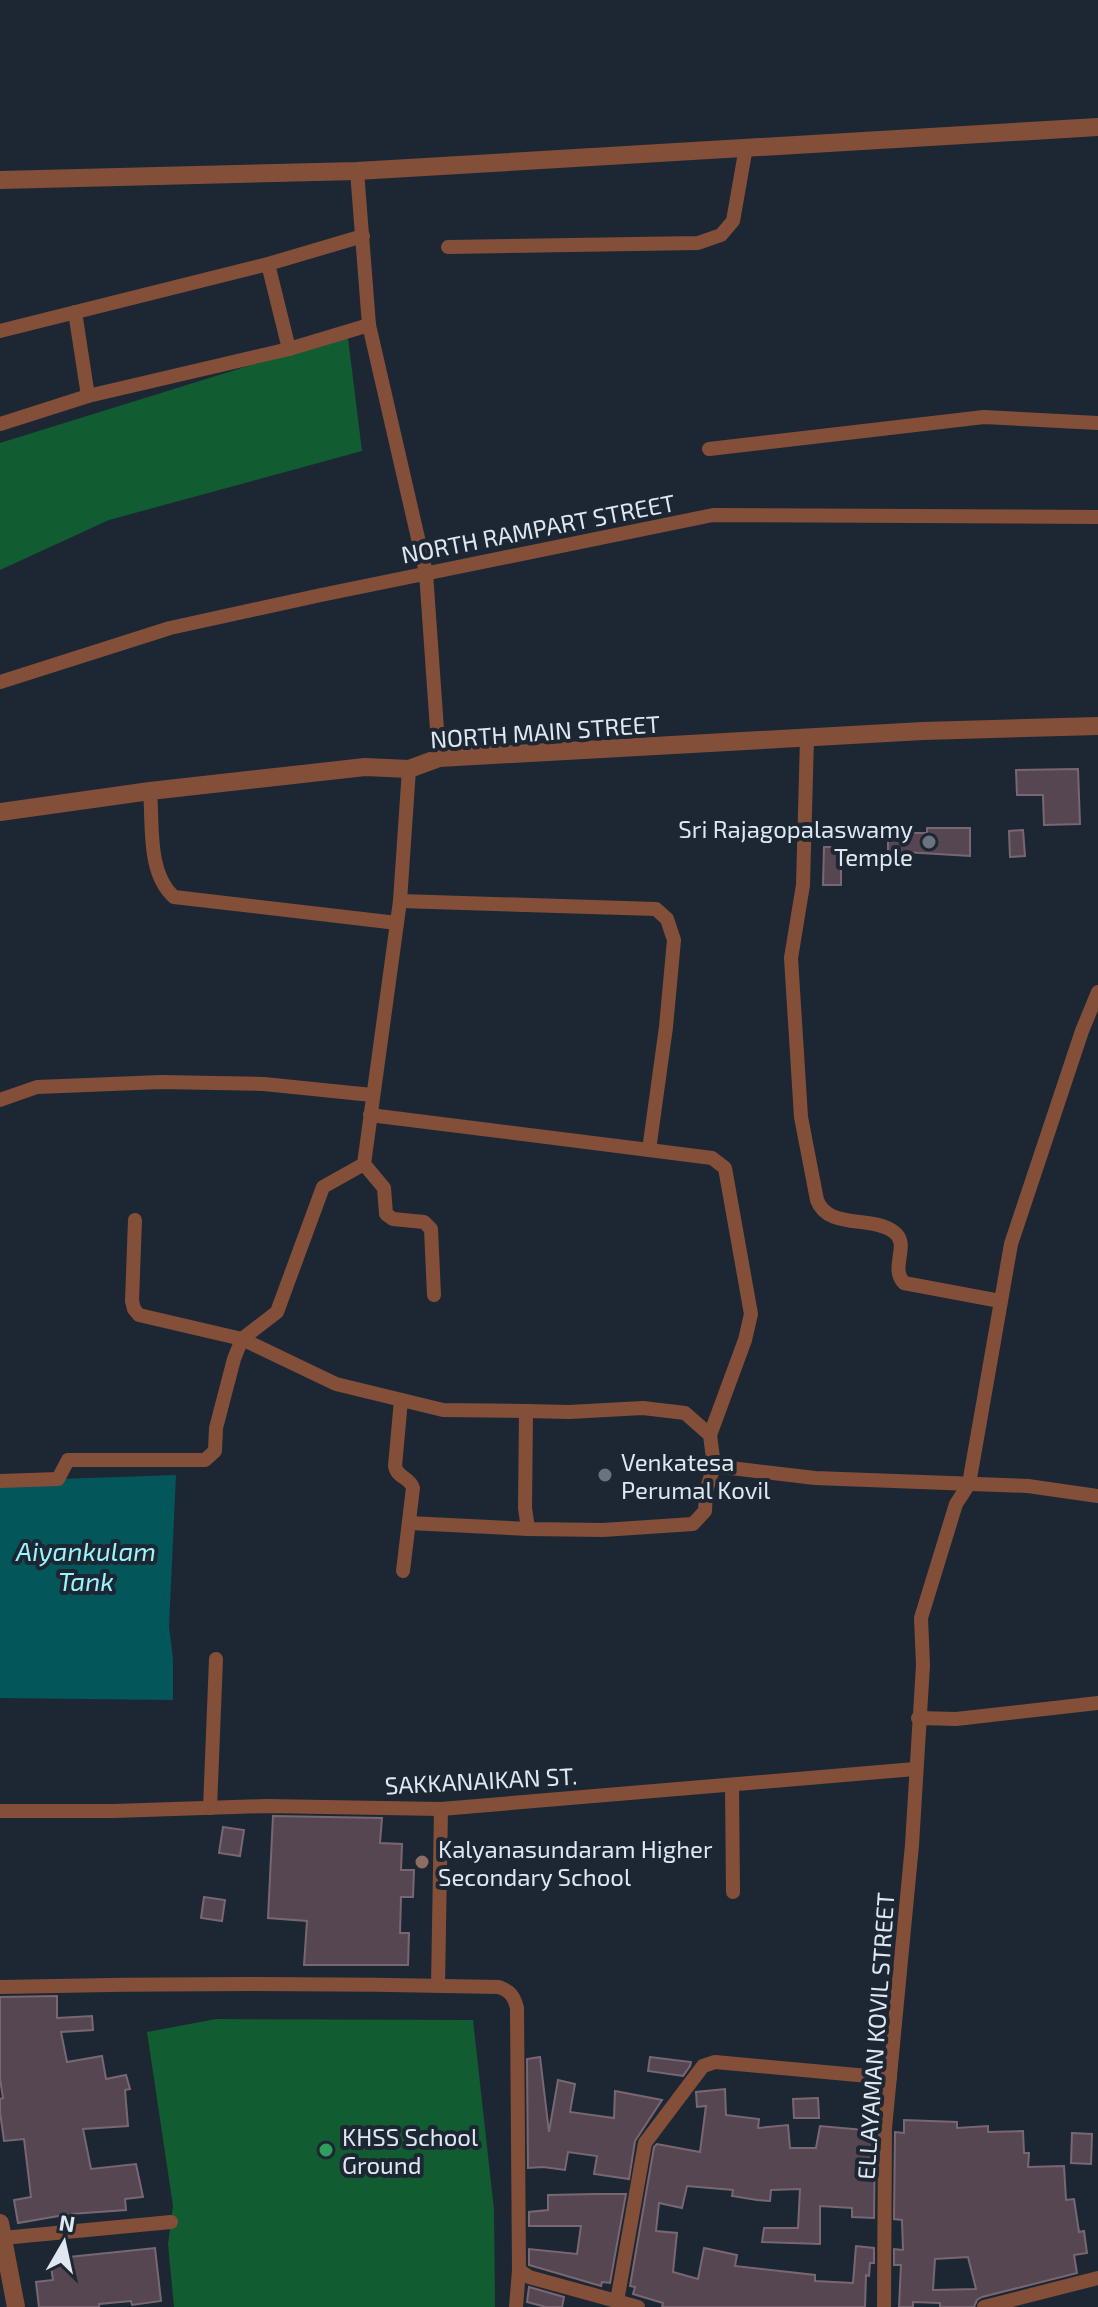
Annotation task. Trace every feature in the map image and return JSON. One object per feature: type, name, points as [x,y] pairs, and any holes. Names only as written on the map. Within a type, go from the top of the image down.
[{"type":"street","points":[[0,180],[357,171],[1098,127]]},
{"type":"street","points":[[448,247],[698,243],[710,239],[721,235],[733,221],[746,147]]},
{"type":"street","points":[[357,171],[370,332],[426,573],[439,758]]},
{"type":"street","points":[[0,331],[268,264],[363,236]]},
{"type":"street","points":[[268,264],[289,349]]},
{"type":"street","points":[[75,312],[88,396]]},
{"type":"street","points":[[0,424],[88,396],[370,332]]},
{"type":"street","points":[[709,449],[984,417],[1098,423]]},
{"type":"street","name":"NORTH RAMPART STREET","points":[[0,682],[170,628],[713,515],[1098,517]]},
{"type":"street","name":"NORTH MAIN STREET","points":[[0,812],[150,791],[365,767],[409,769],[439,758],[1098,726]]},
{"type":"street","points":[[807,738],[803,885],[791,958],[801,1117],[819,1208],[832,1217],[885,1227],[894,1232],[901,1247],[896,1269],[904,1283],[1000,1301]]},
{"type":"street","points":[[409,769],[400,901],[364,1164],[384,1188],[386,1214],[393,1219],[424,1222],[431,1229],[434,1295]]},
{"type":"street","points":[[150,791],[157,873],[162,886],[174,897],[397,923]]},
{"type":"street","points":[[400,901],[656,909],[667,919],[674,940],[649,1150]]},
{"type":"street","points":[[969,1484],[1011,1244],[1098,992]]},
{"type":"street","points":[[0,1100],[37,1087],[161,1082],[264,1084],[372,1095]]},
{"type":"street","points":[[370,1115],[712,1158],[725,1168],[751,1314],[745,1340],[710,1435],[714,1466],[706,1491],[705,1511],[693,1524],[603,1530],[409,1523]]},
{"type":"street","points":[[0,1481],[58,1479],[68,1460],[205,1460],[215,1451],[216,1428],[242,1339],[277,1312],[323,1187],[364,1164]]},
{"type":"street","points":[[135,1220],[134,1309],[147,1318],[242,1339],[336,1384],[443,1410],[569,1412],[643,1408],[685,1413],[710,1435]]},
{"type":"street","points":[[401,1400],[395,1466],[399,1475],[409,1481],[413,1488],[403,1571]]},
{"type":"street","points":[[526,1411],[525,1508],[528,1529]]},
{"type":"street","points":[[714,1466],[815,1478],[1028,1486],[1098,1496]]},
{"type":"street","name":"ELLAYAMAN KOVIL STREET","points":[[884,2307],[885,2128],[912,1845],[923,1665],[921,1618],[956,1504],[969,1484]]},
{"type":"street","points":[[210,1808],[216,1659]]},
{"type":"street","points":[[918,1725],[1098,1703]]},
{"type":"street","name":"SAKKANAIKAN ST.","points":[[0,1811],[266,1806],[441,1809],[915,1769]]},
{"type":"street","points":[[732,1786],[733,1892]]},
{"type":"street","points":[[438,1985],[441,1809]]},
{"type":"street","points":[[0,1987],[438,1985],[508,1990],[515,1998],[517,2008],[519,2270],[516,2307]]},
{"type":"street","points":[[617,2301],[645,2143],[703,2066],[715,2062],[890,2078]]},
{"type":"street","points":[[16,2307],[1,2231],[171,2222]]},
{"type":"street","points":[[519,2270],[529,2277],[638,2307]]},
{"type":"street","points":[[984,2307],[1098,2278]]},
{"type":"green space","points":[[348,338],[362,451],[109,520],[0,570],[0,443],[316,345]]},
{"type":"green space","name":"KHSS School Ground","points":[[216,2019],[473,2020],[494,2210],[495,2307],[174,2307],[168,2244],[173,2206],[147,2032]]},
{"type":"water","name":"Aiyankulam Tank","points":[[176,1475],[169,1627],[173,1700],[0,1698],[0,1481]]},
{"type":"building","points":[[1078,769],[1080,824],[1044,825],[1043,795],[1017,795],[1016,770]]},
{"type":"building","name":"Sri Rajagopalaswamy Temple","points":[[927,828],[970,828],[970,856],[888,851],[888,833],[927,833]]},
{"type":"building","points":[[1023,830],[1025,856],[1010,857],[1009,831]]},
{"type":"building","points":[[824,847],[841,847],[841,885],[823,885]]},
{"type":"building","points":[[273,1816],[382,1818],[380,1843],[402,1844],[401,1870],[414,1870],[413,1897],[401,1897],[400,1933],[409,1933],[408,1965],[304,1965],[307,1921],[268,1918]]},
{"type":"building","points":[[223,1827],[244,1830],[240,1856],[219,1853]]},
{"type":"building","points":[[204,1897],[225,1900],[222,1921],[201,1918]]},
{"type":"building","points":[[57,1996],[57,2018],[92,2016],[93,2030],[61,2032],[67,2062],[102,2056],[106,2079],[126,2075],[130,2089],[125,2090],[128,2126],[83,2129],[91,2169],[136,2164],[143,2197],[125,2199],[126,2210],[70,2214],[18,2223],[14,2200],[31,2197],[24,2139],[4,2141],[0,2112],[0,2099],[3,2098],[0,2079],[0,1997]]},
{"type":"building","points":[[540,2057],[549,2132],[558,2080],[575,2084],[570,2112],[614,2118],[615,2091],[662,2100],[635,2141],[629,2179],[594,2174],[597,2156],[568,2152],[565,2170],[528,2168],[527,2059]]},
{"type":"building","points":[[650,2057],[691,2062],[683,2076],[648,2071]]},
{"type":"building","points":[[725,2089],[726,2115],[759,2119],[758,2128],[788,2125],[790,2148],[816,2148],[820,2126],[875,2131],[874,2218],[852,2217],[852,2208],[820,2206],[820,2244],[762,2242],[764,2228],[798,2228],[800,2189],[771,2190],[770,2201],[732,2196],[733,2190],[687,2186],[682,2208],[659,2203],[656,2231],[677,2233],[673,2272],[698,2279],[704,2248],[737,2255],[735,2266],[815,2275],[815,2281],[853,2283],[856,2246],[874,2248],[874,2263],[870,2263],[869,2276],[866,2275],[865,2307],[662,2307],[663,2303],[633,2294],[635,2287],[630,2286],[654,2147],[657,2144],[700,2152],[706,2106],[697,2107],[696,2092]]},
{"type":"building","points":[[818,2098],[819,2118],[794,2118],[793,2099]]},
{"type":"building","points":[[904,2120],[957,2122],[957,2128],[988,2126],[988,2132],[1023,2131],[1024,2153],[1029,2153],[1028,2167],[1064,2166],[1066,2200],[1074,2199],[1079,2232],[1084,2231],[1087,2253],[1074,2255],[1077,2273],[982,2297],[974,2307],[940,2307],[940,2303],[913,2302],[913,2307],[899,2307],[901,2265],[894,2265],[894,2249],[903,2250],[902,2220],[894,2219],[895,2132],[904,2133]],"holes":[[[968,2257],[976,2289],[933,2290],[935,2259]]]},
{"type":"building","points":[[1072,2133],[1092,2134],[1091,2164],[1071,2163]]},
{"type":"building","points":[[626,2194],[610,2283],[602,2282],[601,2286],[529,2265],[529,2249],[577,2254],[581,2226],[529,2226],[529,2212],[548,2210],[548,2195]]},
{"type":"building","points":[[155,2248],[161,2301],[132,2305],[131,2301],[99,2304],[99,2307],[39,2307],[36,2282],[53,2280],[50,2259]]},
{"type":"building","points":[[529,2287],[564,2297],[562,2307],[527,2302]]},
{"type":"place","name":"Sri Rajagopalaswamy Temple","points":[[929,842]]},
{"type":"place","name":"Venkatesa Perumal Kovil","points":[[605,1475]]},
{"type":"place","name":"Kalyanasundaram Higher Secondary School","points":[[422,1862]]},
{"type":"place","name":"KHSS School Ground","points":[[326,2150]]}]
